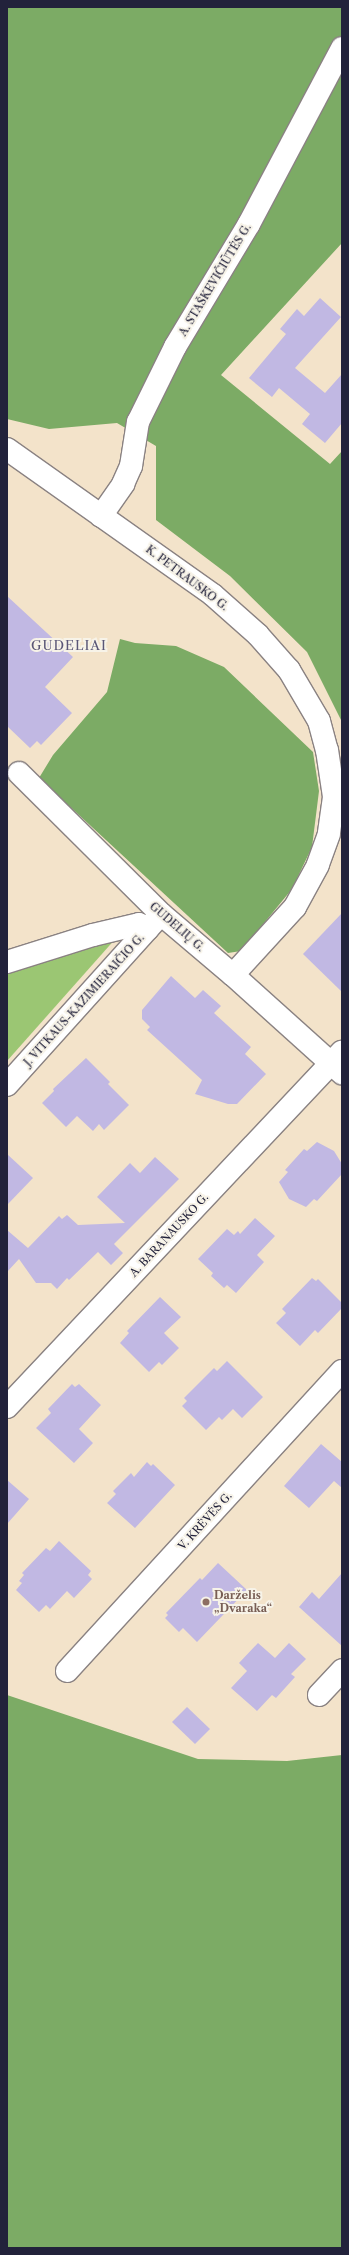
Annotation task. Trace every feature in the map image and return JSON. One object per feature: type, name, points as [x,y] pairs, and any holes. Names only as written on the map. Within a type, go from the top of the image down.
[{"type":"street","name":"A. STAŠKEVIČIŪTĖS G.","points":[[102,516],[123,484],[130,466],[138,422],[175,347],[249,224],[342,48]]},
{"type":"street","name":"K. PETRAUSKO G.","points":[[7,450],[213,595],[258,636],[289,670],[319,721],[328,750],[334,797],[329,834],[318,865],[295,906],[233,975]]},
{"type":"street","name":"GUDELIŲ G.","points":[[19,773],[155,922],[233,975],[339,1063]]},
{"type":"street","points":[[7,962],[93,935],[138,924],[155,922]]},
{"type":"street","name":"J. VITKAUS-KAZIMIERAIČIO G.","points":[[7,1085],[155,922]]},
{"type":"street","name":"A. BARANAUSKO G.","points":[[7,1407],[339,1063]]},
{"type":"street","name":"V. KRĖVĖS G.","points":[[67,1672],[342,1371]]},
{"type":"street","points":[[319,1695],[342,1670]]},
{"type":"green space","points":[[7,7],[342,7],[342,243],[221,375],[330,464],[342,451],[342,722],[307,652],[230,576],[156,520],[156,446],[117,423],[49,429],[7,419]]},
{"type":"green space","points":[[120,639],[135,643],[176,646],[224,667],[313,752],[319,791],[312,847],[292,889],[241,951],[228,953],[39,778],[53,755],[107,692]]},
{"type":"green space","points":[[117,937],[7,1061],[7,971]]},
{"type":"green space","points":[[7,1695],[198,1759],[287,1761],[342,1755],[342,2248],[7,2248]]},
{"type":"building","points":[[320,298],[341,317],[295,368],[325,393],[342,374],[342,423],[325,443],[302,424],[310,414],[279,388],[272,397],[249,378],[286,334],[280,329],[297,309],[304,316]]},
{"type":"building","points":[[7,596],[73,657],[45,687],[72,713],[41,745],[37,741],[30,748],[7,726]]},
{"type":"building","points":[[342,913],[342,992],[303,954]]},
{"type":"building","points":[[171,976],[195,998],[203,990],[221,1006],[214,1013],[251,1047],[245,1054],[266,1074],[237,1104],[228,1104],[195,1094],[202,1080],[147,1030],[150,1027],[142,1019],[142,1010]]},
{"type":"building","points":[[86,1058],[110,1082],[108,1084],[129,1105],[104,1130],[99,1124],[93,1131],[77,1116],[66,1127],[42,1103],[54,1091],[53,1089]]},
{"type":"building","points":[[317,1142],[334,1151],[342,1164],[342,1174],[317,1201],[314,1199],[306,1207],[289,1199],[279,1182],[288,1172],[285,1170],[304,1149],[307,1151]]},
{"type":"building","points":[[7,1154],[33,1178],[7,1205]]},
{"type":"building","points":[[155,1157],[179,1179],[114,1244],[123,1253],[111,1265],[98,1252],[69,1280],[67,1278],[57,1289],[51,1283],[36,1283],[19,1259],[7,1272],[7,1230],[28,1248],[59,1216],[62,1219],[67,1215],[78,1225],[125,1223],[97,1197],[130,1163],[140,1173]]},
{"type":"building","points":[[255,1218],[275,1236],[257,1255],[264,1262],[236,1293],[227,1285],[224,1288],[211,1276],[213,1273],[198,1259],[227,1229],[234,1235],[238,1231],[240,1234]]},
{"type":"building","points":[[312,1278],[316,1281],[318,1279],[342,1303],[342,1308],[318,1333],[315,1330],[300,1346],[276,1323],[286,1313],[282,1309]]},
{"type":"building","points":[[160,1297],[181,1317],[164,1333],[179,1348],[162,1365],[159,1362],[149,1372],[120,1343],[129,1333],[127,1331]]},
{"type":"building","points":[[227,1361],[263,1397],[242,1418],[233,1409],[222,1420],[219,1417],[206,1430],[182,1406],[187,1401],[184,1398],[214,1368],[217,1371]]},
{"type":"building","points":[[72,1384],[75,1387],[79,1384],[101,1405],[79,1429],[93,1443],[74,1463],[36,1428],[51,1413],[48,1409]]},
{"type":"building","points":[[321,1444],[342,1462],[342,1488],[334,1481],[309,1508],[284,1486]]},
{"type":"building","points":[[147,1462],[151,1466],[153,1464],[175,1485],[135,1528],[107,1503],[116,1494],[113,1491],[131,1473],[134,1477]]},
{"type":"building","points":[[7,1480],[29,1499],[7,1524]]},
{"type":"building","points":[[59,1541],[91,1571],[88,1575],[92,1579],[74,1598],[67,1591],[50,1609],[46,1605],[39,1612],[16,1590],[22,1583],[19,1581],[24,1575],[22,1573],[46,1548],[50,1551]]},
{"type":"building","name":"Darželis „Dvaraka“","points":[[218,1563],[247,1590],[197,1642],[183,1628],[179,1632],[165,1618],[168,1615],[166,1613],[200,1578],[202,1580]]},
{"type":"building","points":[[342,1573],[342,1646],[299,1607],[312,1592],[319,1599]]},
{"type":"building","points":[[258,1643],[275,1658],[289,1643],[306,1659],[291,1674],[295,1677],[276,1698],[272,1695],[257,1711],[231,1688],[247,1671],[239,1663]]},
{"type":"building","points":[[187,1707],[210,1729],[195,1744],[172,1722]]},
{"type":"place","name":"Darželis „Dvaraka“","points":[[206,1602]]},
{"type":"district","name":"GUDELIAI","points":[[69,645]]}]
